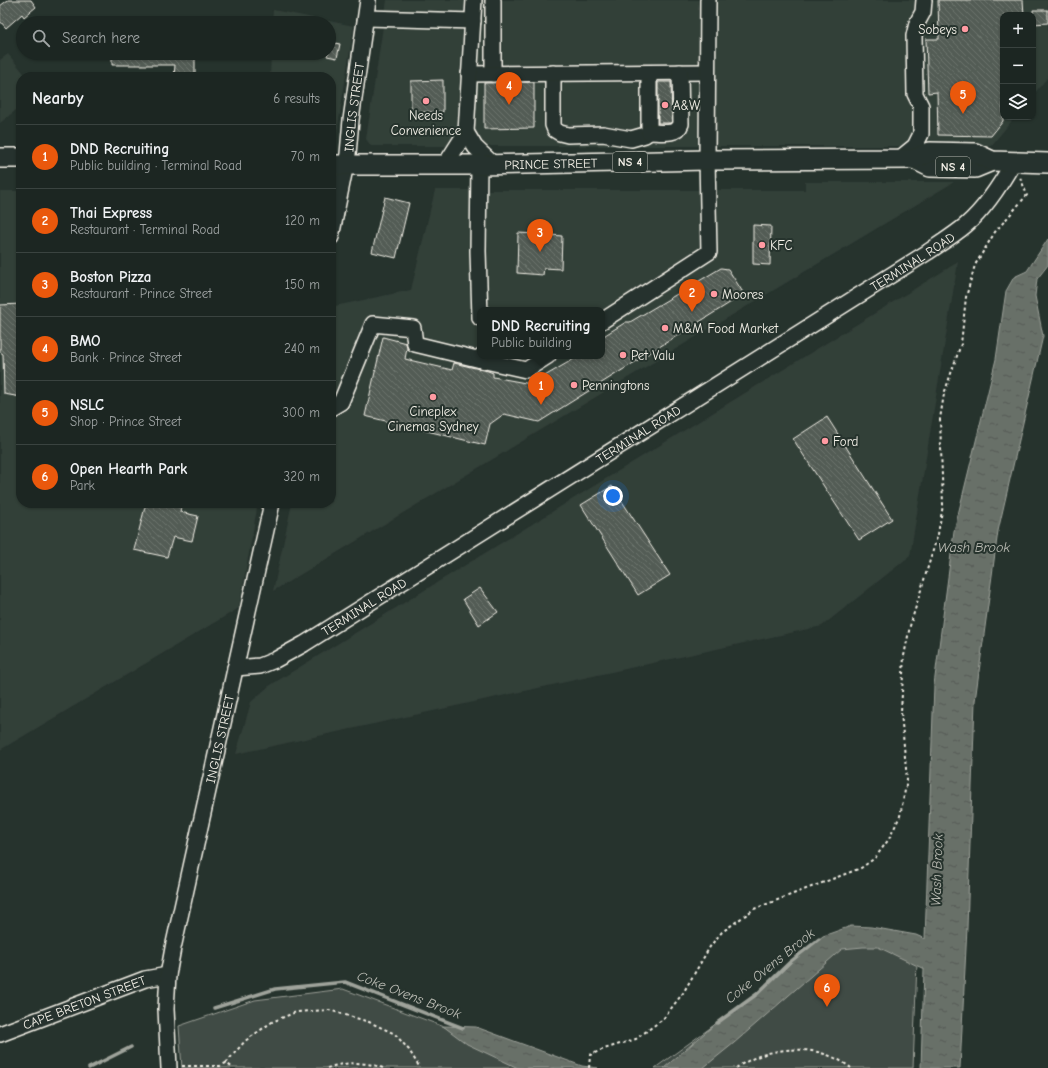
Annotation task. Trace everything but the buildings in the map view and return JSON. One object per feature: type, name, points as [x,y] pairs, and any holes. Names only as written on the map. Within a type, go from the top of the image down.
[{"type":"main road","points":[[0,158],[16,158]]},
{"type":"main road","name":"PRINCE STREET","points":[[338,165],[486,165],[707,160],[906,159],[930,167],[975,168],[992,160],[1048,163]]},
{"type":"street","name":"INGLIS STREET","points":[[336,186],[338,165],[367,18],[368,0]]},
{"type":"street","points":[[444,165],[456,150],[466,132],[474,0]]},
{"type":"street","points":[[493,0],[493,74]]},
{"type":"street","points":[[605,319],[709,252],[707,160],[708,0]]},
{"type":"street","points":[[906,159],[921,134],[921,106],[915,94],[914,36],[915,29],[923,12],[924,0]]},
{"type":"street","points":[[367,18],[472,21]]},
{"type":"street","points":[[553,73],[553,125],[555,130],[560,133],[574,136],[609,134],[623,138],[631,138],[645,135],[649,132],[677,131],[680,127],[680,72]]},
{"type":"street","points":[[470,74],[707,72]]},
{"type":"street","points":[[649,73],[649,132]]},
{"type":"street","points":[[466,132],[486,165],[478,251],[480,307]]},
{"type":"street","name":"TERMINAL ROAD","points":[[234,668],[260,666],[275,660],[304,644],[928,252],[966,224],[978,213],[998,187],[1014,161]]},
{"type":"street","points":[[336,405],[341,402],[373,324],[413,328],[415,344],[477,357]]},
{"type":"street","points":[[485,359],[526,370],[543,359]]},
{"type":"street","name":"INGLIS STREET","points":[[169,1067],[166,1009],[168,974],[234,668],[271,508]]},
{"type":"street","name":"CAPE BRETON STREET","points":[[0,1034],[145,979],[168,974]]},
{"type":"path","points":[[589,1068],[590,1056],[604,1049],[636,1039],[663,1019],[683,994],[711,945],[722,932],[754,910],[861,868],[874,858],[889,839],[900,816],[907,780],[901,712],[904,656],[910,626],[938,534],[943,505],[940,419],[943,401],[961,344],[966,297],[975,265],[995,232],[1027,195],[1014,161]]},
{"type":"path","points":[[169,1067],[220,1066],[226,1063],[246,1041],[272,1022],[296,1012],[329,1010],[369,1022],[395,1034],[409,1050],[420,1068]]},
{"type":"path","points":[[736,1068],[746,1061],[774,1051],[794,1049],[818,1052],[835,1058],[851,1068]]},
{"type":"path","points":[[326,1068],[340,1064],[362,1062],[383,1068]]},
{"type":"path","points":[[226,1063],[233,1068]]},
{"type":"shaded area","points":[[387,0],[1048,0],[1048,77],[1036,91],[1036,12],[1000,12],[1000,120],[1013,120],[991,146],[371,146],[366,139]]},
{"type":"shaded area","points":[[273,10],[303,16],[273,16]]},
{"type":"shaded area","points":[[336,22],[354,26],[336,138],[336,72],[270,72],[271,60],[336,60]]},
{"type":"shaded area","points":[[8,54],[23,72],[16,72],[16,110],[0,123],[0,60]]},
{"type":"shaded area","points":[[805,182],[954,182],[273,591],[291,508],[336,508],[336,306],[411,290],[435,190],[805,190]]},
{"type":"shaded area","points":[[0,191],[16,191],[16,508],[257,508],[239,608],[0,750]]},
{"type":"shaded area","points":[[958,262],[910,556],[822,626],[236,754],[251,702],[269,686]]},
{"type":"shaded area","points":[[874,942],[917,962],[913,1068],[655,1068],[786,973],[824,943]]},
{"type":"shaded area","points":[[343,989],[554,1068],[182,1068],[179,1026],[255,1000]]},
{"type":"water","name":"Wash Brook","points":[[1048,239],[1048,265],[1037,279],[1035,296],[1043,336],[998,531],[975,701],[967,928],[960,1068],[921,1068],[924,969],[878,947],[863,947],[842,949],[703,1068],[664,1068],[720,1020],[757,994],[790,962],[823,936],[851,926],[871,927],[916,935],[925,939],[934,685],[954,531],[996,359],[1006,291],[1014,277],[1027,271]]},
{"type":"water","points":[[443,1026],[476,1027],[582,1066],[598,1068],[518,1068],[467,1044]]},
{"type":"waterway","name":"Coke Ovens Brook","points":[[717,1023],[757,994],[790,962],[819,939]]},
{"type":"waterway","name":"Coke Ovens Brook","points":[[214,1008],[275,989],[345,982],[463,1028]]},
{"type":"waterway","name":"Coke Ovens Brook","points":[[89,1068],[131,1047]]},
{"type":"place","name":"Sobeys","points":[[965,29]]},
{"type":"place","name":"Needs Convenience","points":[[426,101]]},
{"type":"place","name":"BMO","points":[[509,105]]},
{"type":"place","name":"A&W","points":[[665,105]]},
{"type":"place","name":"NSLC","points":[[963,114]]},
{"type":"place","name":"KFC","points":[[762,245]]},
{"type":"place","name":"Boston Pizza","points":[[540,252]]},
{"type":"place","name":"Moores","points":[[714,294]]},
{"type":"place","name":"Thai Express","points":[[692,312]]},
{"type":"place","name":"M&M Food Market","points":[[665,328]]},
{"type":"place","name":"Pet Valu","points":[[623,355]]},
{"type":"place","name":"Penningtons","points":[[574,385]]},
{"type":"place","name":"Cineplex Cinemas Sydney","points":[[433,397]]},
{"type":"place","name":"DND Recruiting","points":[[541,405]]},
{"type":"place","name":"Ford","points":[[825,441]]},
{"type":"place","name":"Open Hearth Park","points":[[827,1007]]}]
